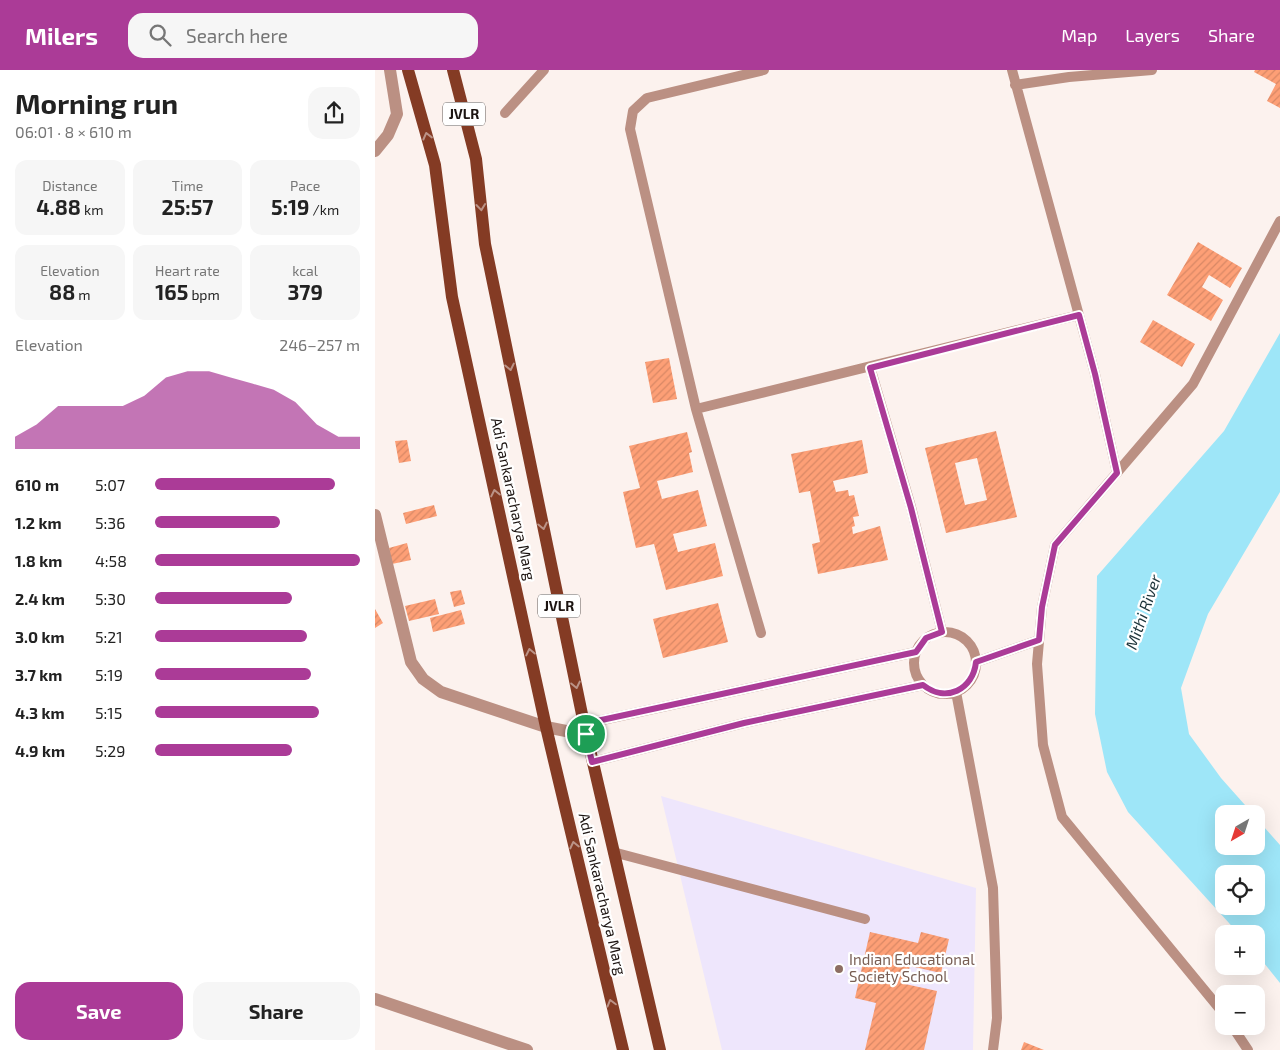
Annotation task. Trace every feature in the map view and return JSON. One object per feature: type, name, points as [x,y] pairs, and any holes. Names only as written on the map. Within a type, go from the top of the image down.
[{"type":"main road","name":"Adi Sankaracharya Marg","points":[[408,70],[435,165],[452,297],[546,727],[623,1050]]},
{"type":"main road","name":"Adi Sankaracharya Marg","points":[[453,70],[476,159],[485,244],[585,729],[660,1050]]},
{"type":"street","points":[[375,151],[388,135],[397,114],[390,70]]},
{"type":"street","points":[[375,515],[379,551],[411,662],[423,679],[441,692],[546,727],[585,729]]},
{"type":"street","points":[[375,999],[527,1050]]},
{"type":"lane","points":[[505,113],[544,70]]},
{"type":"lane","points":[[761,633],[696,409],[630,129],[633,111],[647,98],[764,70]]},
{"type":"lane","points":[[1012,70],[1095,374],[1117,473]]},
{"type":"lane","points":[[1015,85],[1069,77],[1152,70]]},
{"type":"lane","points":[[1215,1003],[1062,817],[1043,745],[1037,664],[1042,607],[1055,545],[1193,384],[1280,221]]},
{"type":"lane","points":[[696,409],[870,368],[1079,315]]},
{"type":"lane","points":[[870,368],[911,508],[942,632]]},
{"type":"lane","points":[[942,632],[961,637],[969,643],[976,662],[971,680],[956,692],[938,694],[923,685],[914,669],[916,652],[926,638],[942,632]]},
{"type":"lane","points":[[976,662],[1039,640]]},
{"type":"lane","points":[[585,729],[916,652]]},
{"type":"lane","points":[[592,762],[744,723],[923,685]]},
{"type":"lane","points":[[956,692],[993,888],[997,1018],[993,1050]]},
{"type":"lane","points":[[613,852],[865,919]]},
{"type":"lane","points":[[1238,1035],[1248,1050]]},
{"type":"shaded area","name":"Indian Educational Society School","points":[[661,796],[976,888],[973,1050],[722,1050]]},
{"type":"water","name":"Mithi River","points":[[1280,333],[1280,492],[1208,614],[1181,688],[1189,734],[1221,778],[1245,805],[1215,805],[1215,855],[1265,855],[1265,828],[1280,845],[1280,983],[1265,964],[1265,925],[1231,925],[1222,915],[1265,915],[1265,865],[1215,865],[1215,908],[1128,812],[1107,772],[1095,714],[1097,576],[1224,431]]},
{"type":"building","points":[[1255,70],[1280,70],[1280,108],[1267,101],[1276,84],[1254,72]]},
{"type":"building","points":[[1198,242],[1242,268],[1230,288],[1209,275],[1202,287],[1223,300],[1211,321],[1167,295]]},
{"type":"building","points":[[1153,320],[1195,344],[1182,367],[1140,342]]},
{"type":"building","points":[[669,358],[677,399],[653,403],[645,362]]},
{"type":"building","points":[[996,431],[1017,517],[946,533],[925,448]],"holes":[[[977,458],[987,500],[965,505],[955,463]]]},
{"type":"building","points":[[687,432],[692,452],[689,453],[693,472],[657,481],[662,499],[698,490],[707,526],[673,534],[678,552],[715,543],[723,576],[666,590],[654,544],[636,548],[623,492],[640,488],[629,446]]},
{"type":"building","points":[[407,440],[411,461],[399,463],[395,441]]},
{"type":"building","points":[[862,440],[868,473],[833,481],[836,492],[848,490],[849,496],[854,495],[859,516],[853,517],[855,526],[852,527],[853,534],[880,526],[888,560],[818,574],[812,544],[820,542],[810,491],[799,493],[791,454]]},
{"type":"building","points":[[434,505],[437,516],[406,524],[403,513]]},
{"type":"building","points":[[407,543],[411,560],[392,564],[389,548]]},
{"type":"building","points":[[461,590],[465,604],[454,607],[450,592]]},
{"type":"building","points":[[435,599],[439,614],[409,621],[405,606]]},
{"type":"building","points":[[718,603],[728,642],[663,658],[653,619]]},
{"type":"building","points":[[375,609],[383,623],[375,628]]},
{"type":"building","points":[[461,610],[465,624],[433,632],[430,618]]},
{"type":"building","points":[[870,932],[918,943],[921,932],[949,939],[941,973],[910,966],[905,984],[937,991],[924,1050],[865,1050],[876,1003],[855,998]]},
{"type":"building","points":[[1024,1042],[1044,1050],[1021,1050]]},
{"type":"place","name":"Indian Educational Society School","points":[[839,969]]},
{"type":"route","points":[[1079,315],[1095,374],[1117,473],[1055,545],[1042,607],[1039,640],[976,662],[975,671],[965,687],[947,694],[938,694],[923,685],[744,723],[592,762],[586,734],[583,724],[728,691],[916,652],[926,638],[942,632],[911,508],[870,368],[1079,315]]}]
